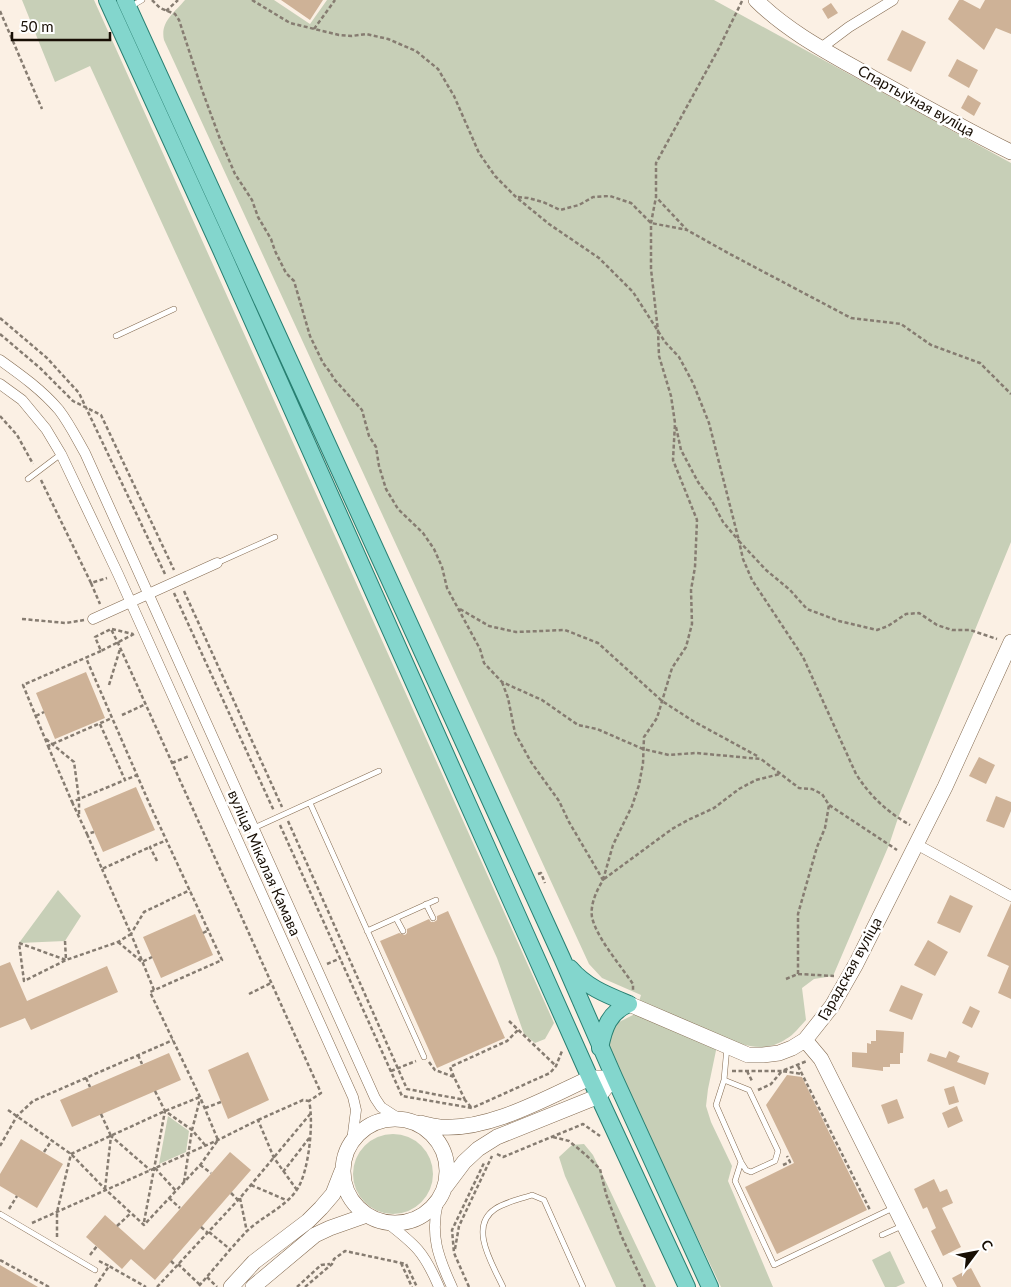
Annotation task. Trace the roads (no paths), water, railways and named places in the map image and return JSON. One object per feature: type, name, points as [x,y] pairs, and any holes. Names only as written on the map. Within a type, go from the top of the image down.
[{"type":"main road","points":[[132,3],[562,958],[600,1048],[710,1287]]},
{"type":"main road","points":[[110,7],[226,259],[590,1078],[686,1287]]},
{"type":"main road","points":[[562,958],[582,981],[590,986],[631,1000]]},
{"type":"main road","points":[[600,1048],[603,1032],[610,1018],[631,1000]]},
{"type":"street","name":"Спартыўная вуліца","points":[[756,0],[771,15],[821,48],[969,132],[1011,152]]},
{"type":"street","points":[[821,48],[849,27],[893,0]]},
{"type":"street","name":"вуліца Мікалая Камава","points":[[0,360],[30,382],[59,410],[73,432],[375,1098],[381,1107],[398,1118]]},
{"type":"street","name":"вуліца Мікалая Камава","points":[[0,384],[22,400],[46,430],[61,454],[130,602],[353,1097],[356,1110],[352,1140]]},
{"type":"street","points":[[93,619],[217,563]]},
{"type":"street","name":"Гарадская вуліца","points":[[805,1040],[832,1006],[847,980],[945,787],[1008,644]]},
{"type":"street","points":[[919,838],[1011,896]]},
{"type":"street","points":[[631,1000],[727,1047],[748,1055],[779,1053],[805,1040],[821,1059],[934,1287]]},
{"type":"street","points":[[231,1287],[254,1262],[308,1221],[321,1208],[333,1194],[342,1170],[345,1154],[352,1140],[361,1130],[372,1123],[398,1118],[440,1127],[478,1124],[498,1119],[590,1078],[614,1077]]},
{"type":"street","points":[[452,1287],[436,1248],[434,1220],[438,1202],[445,1188],[464,1162],[478,1149],[497,1137],[599,1096],[614,1077]]},
{"type":"street","points":[[417,1123],[435,1137],[442,1148],[448,1168],[445,1188]]},
{"type":"street","points":[[342,1170],[348,1195],[357,1206],[367,1215],[386,1222],[399,1223],[412,1220],[425,1214],[438,1202]]},
{"type":"street","points":[[253,1287],[315,1235],[367,1215]]},
{"type":"street","points":[[386,1222],[424,1255],[439,1287]]},
{"type":"lane","points":[[110,7],[132,3]]},
{"type":"lane","points":[[116,336],[174,309]]},
{"type":"lane","points":[[28,478],[61,454]]},
{"type":"lane","points":[[217,563],[275,537]]},
{"type":"lane","points":[[254,828],[378,771]]},
{"type":"lane","points":[[310,803],[424,1057]]},
{"type":"lane","points":[[367,931],[436,900]]},
{"type":"lane","points":[[426,904],[433,918]]},
{"type":"lane","points":[[396,918],[403,931]]},
{"type":"lane","points":[[724,1080],[749,1090],[778,1151],[775,1161],[751,1172],[746,1170],[741,1162],[716,1104],[724,1080],[727,1047]]},
{"type":"lane","points":[[741,1162],[735,1181],[774,1265],[895,1206]]},
{"type":"lane","points":[[503,1287],[484,1243],[482,1232],[487,1218],[495,1209],[532,1195],[544,1200],[583,1287]]},
{"type":"lane","points":[[0,1214],[95,1270]]},
{"type":"lane","points":[[882,1235],[904,1225]]}]
